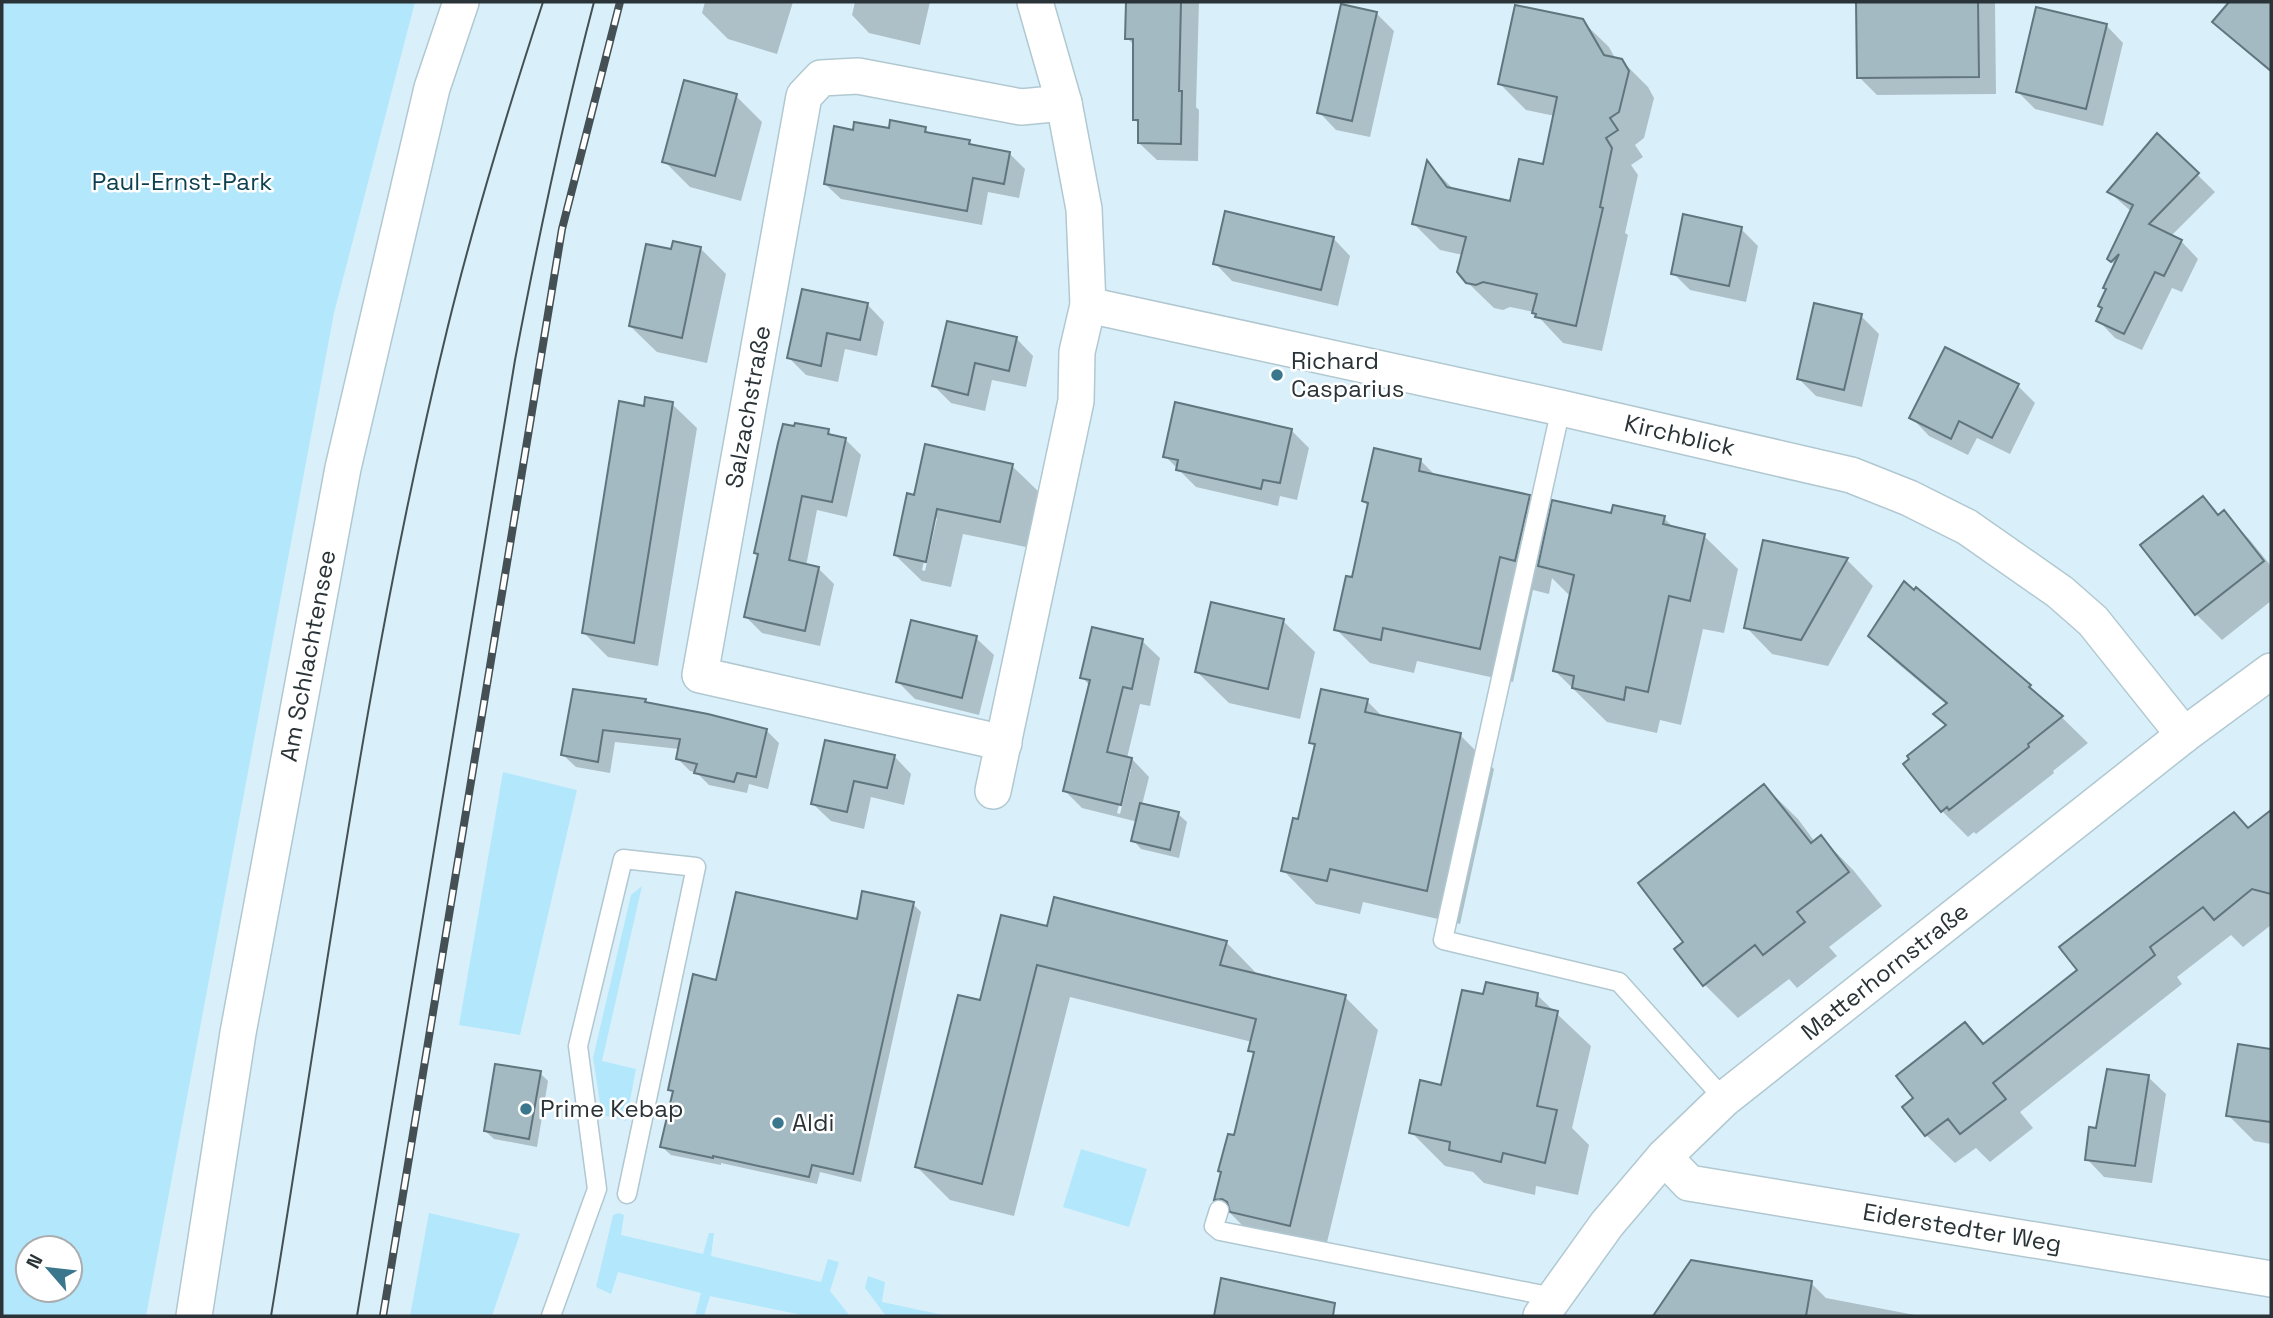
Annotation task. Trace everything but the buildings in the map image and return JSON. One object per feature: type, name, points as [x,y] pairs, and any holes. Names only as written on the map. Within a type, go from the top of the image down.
[{"type":"street","name":"Am Schlachtensee","points":[[194,1316],[238,1033],[343,468],[432,88],[461,2]]},
{"type":"street","points":[[993,791],[1076,401],[1077,352],[1088,305],[1084,209],[1064,103],[1035,2]]},
{"type":"street","name":"Salzachstraße","points":[[1004,743],[700,675],[804,96],[821,78],[858,76],[1021,107],[1064,103]]},
{"type":"street","name":"Kirchblick","points":[[1088,305],[1561,408],[1851,475],[1909,498],[1968,527],[2060,592],[2093,621],[2184,736]]},
{"type":"street","name":"Matterhornstraße","points":[[1547,1306],[1607,1224],[1664,1157],[1724,1098],[2184,736],[2271,671]]},
{"type":"street","name":"Eiderstedter Weg","points":[[1664,1157],[1689,1183],[2271,1279]]},
{"type":"lane","points":[[1561,408],[1443,940],[1619,982],[1724,1098]]},
{"type":"lane","points":[[551,1316],[597,1189],[578,1046],[623,859],[696,867],[626,1194]]},
{"type":"lane","points":[[1219,1210],[1214,1226],[1220,1231],[1547,1306]]},
{"type":"green space","name":"Paul-Ernst-Park","points":[[2,2],[415,2],[334,313],[146,1316],[2,1316]]},
{"type":"green space","points":[[503,772],[577,790],[520,1035],[459,1025]]},
{"type":"green space","points":[[642,886],[602,1061],[636,1069],[626,1121],[602,1115],[593,1058],[631,895]]},
{"type":"green space","points":[[1081,1149],[1147,1169],[1129,1227],[1063,1207]]},
{"type":"green space","points":[[429,1213],[520,1234],[492,1316],[410,1316]]},
{"type":"green space","points":[[613,1215],[624,1215],[621,1235],[703,1254],[709,1233],[714,1233],[711,1256],[821,1282],[828,1259],[839,1262],[830,1291],[850,1316],[807,1316],[710,1296],[704,1316],[695,1316],[701,1293],[618,1272],[611,1294],[596,1287]]},
{"type":"green space","points":[[868,1276],[885,1282],[882,1302],[948,1316],[886,1316],[865,1288]]},
{"type":"tram line","points":[[271,1316],[350,820],[394,572],[448,326],[469,244],[543,2]]},
{"type":"tram line","points":[[357,1316],[515,360],[552,180],[594,2]]},
{"type":"railway","points":[[383,1316],[562,229],[620,2]]},
{"type":"place","name":"Richard Casparius","points":[[1277,375]]},
{"type":"place","name":"Prime Kebap","points":[[526,1109]]},
{"type":"place","name":"Aldi","points":[[778,1123]]}]
